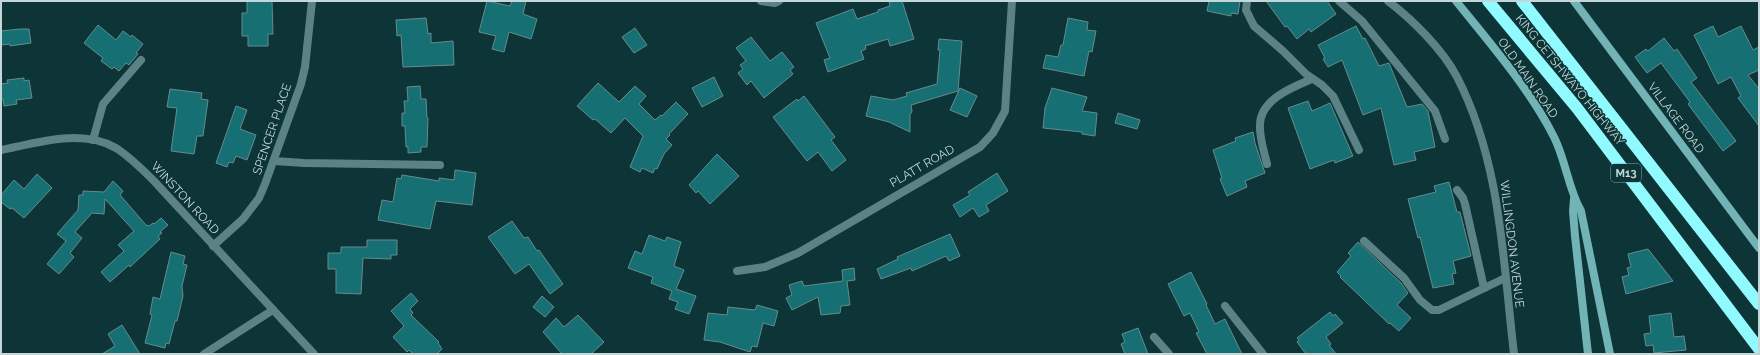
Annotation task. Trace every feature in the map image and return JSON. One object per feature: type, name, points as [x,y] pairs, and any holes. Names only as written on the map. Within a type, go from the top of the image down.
[{"type":"highway","name":"KING CETSHWAYO HIGHWAY","points":[[1488,1],[1577,108],[1759,349]]},
{"type":"highway","name":"KING CETSHWAYO HIGHWAY","points":[[1522,1],[1759,304]]},
{"type":"main road","name":"OLD MAIN ROAD","points":[[1456,1],[1484,35],[1530,97],[1554,137],[1574,198],[1581,211],[1610,354]]},
{"type":"main road","name":"VILLAGE ROAD","points":[[1574,1],[1759,248]]},
{"type":"main road","name":"OLD MAIN ROAD","points":[[1574,198],[1573,211],[1575,236],[1588,354]]},
{"type":"street","name":"SPENCER PLACE","points":[[213,246],[243,219],[253,207],[266,184],[301,84],[305,67],[312,1]]},
{"type":"street","points":[[760,1],[775,3],[779,1]]},
{"type":"street","name":"PLATT ROAD","points":[[737,271],[765,267],[798,252],[980,147],[994,133],[1005,111],[1012,1]]},
{"type":"street","points":[[1247,1],[1246,10],[1254,26],[1312,79],[1322,85],[1333,96],[1359,150]]},
{"type":"street","points":[[1339,1],[1362,21],[1436,111],[1445,139]]},
{"type":"street","name":"WILLINGDON AVENUE","points":[[1388,1],[1424,34],[1442,55],[1456,76],[1483,142],[1492,176],[1496,201],[1514,354]]},
{"type":"street","points":[[93,140],[103,104],[141,60]]},
{"type":"street","points":[[1267,164],[1260,124],[1262,114],[1270,103],[1286,90],[1312,79]]},
{"type":"street","name":"WINSTON ROAD","points":[[1,150],[59,139],[93,140],[115,148],[131,159],[154,180],[213,246],[314,354]]},
{"type":"street","points":[[274,161],[304,163],[440,165]]},
{"type":"street","points":[[1457,190],[1463,198],[1465,204],[1484,288]]},
{"type":"street","points":[[1364,241],[1399,272],[1420,300],[1432,310],[1439,310],[1506,278]]},
{"type":"street","points":[[1225,306],[1263,354]]},
{"type":"street","points":[[204,354],[274,310]]},
{"type":"street","points":[[1154,337],[1169,354]]},
{"type":"building","points":[[247,1],[272,1],[273,34],[268,34],[268,46],[248,46],[248,36],[242,36],[242,13],[247,13]]},
{"type":"building","points":[[487,1],[510,6],[512,1],[526,1],[523,14],[537,19],[531,39],[509,32],[504,52],[492,49],[496,36],[479,32]]},
{"type":"building","points":[[889,1],[902,1],[914,39],[890,46],[888,39],[865,46],[866,49],[861,51],[864,59],[828,72],[824,60],[830,58],[816,23],[853,9],[857,19],[890,6]]},
{"type":"building","points":[[1209,1],[1240,1],[1238,14],[1231,13],[1231,16],[1207,11]]},
{"type":"building","points":[[1266,1],[1327,1],[1336,14],[1311,32],[1309,29],[1297,39],[1287,26],[1285,27]]},
{"type":"building","points":[[426,18],[428,34],[431,33],[431,43],[453,41],[454,65],[403,67],[401,35],[397,36],[396,20]]},
{"type":"building","points":[[1068,18],[1088,22],[1087,30],[1096,31],[1092,52],[1089,51],[1084,76],[1043,68],[1046,55],[1058,57],[1061,45],[1063,45]]},
{"type":"building","points":[[98,25],[116,40],[123,31],[131,37],[132,35],[143,44],[136,53],[138,54],[129,65],[126,63],[119,71],[114,67],[112,69],[101,61],[103,58],[84,43]]},
{"type":"building","points":[[1356,26],[1363,39],[1365,38],[1379,66],[1389,63],[1407,107],[1422,104],[1428,111],[1435,147],[1414,152],[1416,160],[1394,165],[1381,108],[1363,115],[1342,60],[1328,67],[1323,59],[1325,58],[1318,45]]},
{"type":"building","points":[[1713,26],[1718,37],[1741,26],[1753,50],[1759,47],[1759,70],[1748,75],[1759,89],[1759,126],[1738,98],[1741,96],[1731,77],[1718,84],[1694,35]]},
{"type":"building","points":[[635,28],[647,45],[634,53],[622,37]]},
{"type":"building","points":[[29,29],[31,43],[10,46],[10,44],[1,45],[1,31]]},
{"type":"building","points":[[751,37],[770,61],[782,52],[794,67],[790,70],[793,74],[764,98],[751,81],[747,85],[738,73],[743,69],[740,65],[746,61],[736,48]]},
{"type":"building","points":[[1664,38],[1674,51],[1677,49],[1697,78],[1691,82],[1736,141],[1723,151],[1688,104],[1690,102],[1661,63],[1647,73],[1635,57],[1646,49],[1648,51]]},
{"type":"building","points":[[939,39],[962,41],[958,91],[911,105],[912,111],[910,115],[910,132],[889,122],[866,116],[871,96],[893,100],[907,96],[906,93],[937,84],[940,50],[938,50]]},
{"type":"building","points":[[714,77],[723,96],[702,107],[692,88]]},
{"type":"building","points":[[24,78],[24,81],[29,80],[32,98],[16,100],[17,104],[4,106],[3,99],[1,99],[1,84],[8,83],[7,80]]},
{"type":"building","points":[[598,83],[619,102],[635,86],[646,96],[639,104],[655,120],[661,115],[662,116],[676,102],[688,114],[666,139],[672,145],[664,154],[657,169],[655,168],[653,173],[642,168],[640,172],[630,167],[643,136],[625,118],[611,133],[577,106]]},
{"type":"building","points":[[420,86],[421,99],[426,99],[428,118],[427,147],[421,147],[421,152],[408,153],[408,147],[406,147],[405,126],[402,126],[402,113],[405,113],[404,101],[408,101],[407,87]]},
{"type":"building","points":[[960,88],[977,96],[967,117],[950,110]]},
{"type":"building","points":[[1052,88],[1087,97],[1082,111],[1097,113],[1095,136],[1082,134],[1082,132],[1043,128],[1045,108]]},
{"type":"building","points":[[170,89],[202,93],[201,99],[208,100],[203,136],[197,136],[194,154],[171,151],[177,108],[167,107]]},
{"type":"building","points":[[804,96],[835,137],[831,140],[846,160],[832,171],[818,152],[807,161],[773,117],[797,99],[798,101]]},
{"type":"building","points":[[1308,101],[1312,111],[1330,103],[1353,156],[1335,163],[1334,160],[1310,169],[1288,108]]},
{"type":"building","points":[[236,106],[247,110],[240,129],[256,135],[247,160],[236,156],[233,163],[229,162],[227,167],[216,163]]},
{"type":"building","points":[[1118,113],[1140,120],[1137,129],[1115,123]]},
{"type":"building","points":[[1253,132],[1265,173],[1245,181],[1247,187],[1227,196],[1220,179],[1222,178],[1213,150],[1236,141],[1235,138]]},
{"type":"building","points":[[717,154],[739,176],[710,204],[698,191],[696,193],[689,185]]},
{"type":"building","points":[[455,170],[476,173],[472,205],[436,201],[430,229],[378,220],[382,200],[393,202],[397,178],[401,179],[402,175],[439,181],[439,178],[454,180]]},
{"type":"building","points":[[997,173],[1008,191],[986,205],[989,211],[979,217],[973,208],[960,217],[953,205],[970,195],[968,192]]},
{"type":"building","points":[[37,174],[52,188],[24,218],[12,208],[10,209],[1,202],[1,195],[14,180],[24,189]]},
{"type":"building","points":[[113,181],[123,191],[120,195],[146,225],[149,226],[153,223],[154,224],[161,218],[168,225],[160,232],[162,233],[158,236],[160,239],[130,267],[129,265],[110,282],[101,272],[124,251],[118,245],[134,231],[105,199],[104,214],[92,213],[75,232],[82,238],[70,253],[74,257],[59,274],[47,264],[66,241],[57,234],[78,210],[79,195],[83,195],[83,191],[104,192]]},
{"type":"building","points":[[1449,182],[1457,212],[1460,212],[1471,256],[1453,261],[1456,273],[1452,274],[1454,284],[1433,288],[1420,237],[1418,238],[1408,199],[1436,192],[1434,186]]},
{"type":"building","points":[[512,221],[524,238],[528,237],[537,251],[539,250],[563,284],[550,294],[529,264],[515,274],[488,237]]},
{"type":"building","points":[[950,234],[960,256],[949,261],[946,256],[912,271],[911,268],[881,279],[877,269],[898,259],[897,257]]},
{"type":"building","points":[[649,235],[665,241],[667,237],[681,242],[674,266],[684,270],[676,289],[696,296],[689,314],[675,309],[678,302],[669,299],[672,291],[651,283],[653,277],[628,268],[635,251],[642,254]]},
{"type":"building","points":[[367,240],[397,240],[397,255],[391,255],[391,259],[363,258],[361,294],[336,293],[336,269],[328,269],[328,253],[341,253],[341,247],[367,247]]},
{"type":"building","points":[[1358,242],[1401,283],[1408,293],[1397,305],[1411,318],[1399,331],[1390,323],[1389,324],[1340,277],[1341,276],[1337,272],[1351,256],[1348,253]]},
{"type":"building","points":[[1648,249],[1673,281],[1626,294],[1622,277],[1629,275],[1627,268],[1631,267],[1628,254]]},
{"type":"building","points":[[171,252],[185,256],[183,264],[187,265],[182,286],[183,296],[177,321],[175,321],[169,344],[166,343],[165,348],[145,343],[152,315],[150,314],[153,297],[160,299]]},
{"type":"building","points":[[854,268],[855,280],[847,281],[850,305],[841,306],[840,313],[821,315],[818,297],[792,310],[786,298],[792,295],[789,285],[802,281],[804,286],[843,281],[842,270]]},
{"type":"building","points":[[1191,272],[1215,324],[1225,319],[1242,354],[1207,354],[1196,333],[1199,332],[1190,313],[1184,316],[1168,284]]},
{"type":"building","points":[[411,293],[418,301],[410,309],[413,313],[411,315],[439,342],[438,343],[442,349],[437,354],[413,354],[409,350],[407,352],[393,337],[404,326],[391,311]]},
{"type":"building","points":[[542,296],[554,307],[545,317],[533,307]]},
{"type":"building","points":[[757,305],[778,311],[774,326],[763,323],[757,347],[752,346],[750,352],[720,342],[704,340],[708,313],[727,315],[728,307],[755,310]]},
{"type":"building","points":[[1330,312],[1333,316],[1335,314],[1343,323],[1326,337],[1331,344],[1329,345],[1336,354],[1306,354],[1297,342],[1299,340],[1297,338]]},
{"type":"building","points":[[1671,313],[1674,337],[1684,336],[1686,350],[1654,353],[1653,345],[1646,346],[1644,334],[1651,333],[1649,316]]},
{"type":"building","points":[[578,315],[604,342],[591,354],[562,354],[543,332],[556,318],[564,327]]},
{"type":"building","points":[[122,325],[140,354],[102,354],[115,346],[108,334]]},
{"type":"building","points":[[1138,328],[1148,354],[1125,354],[1121,344],[1125,342],[1122,334]]}]
